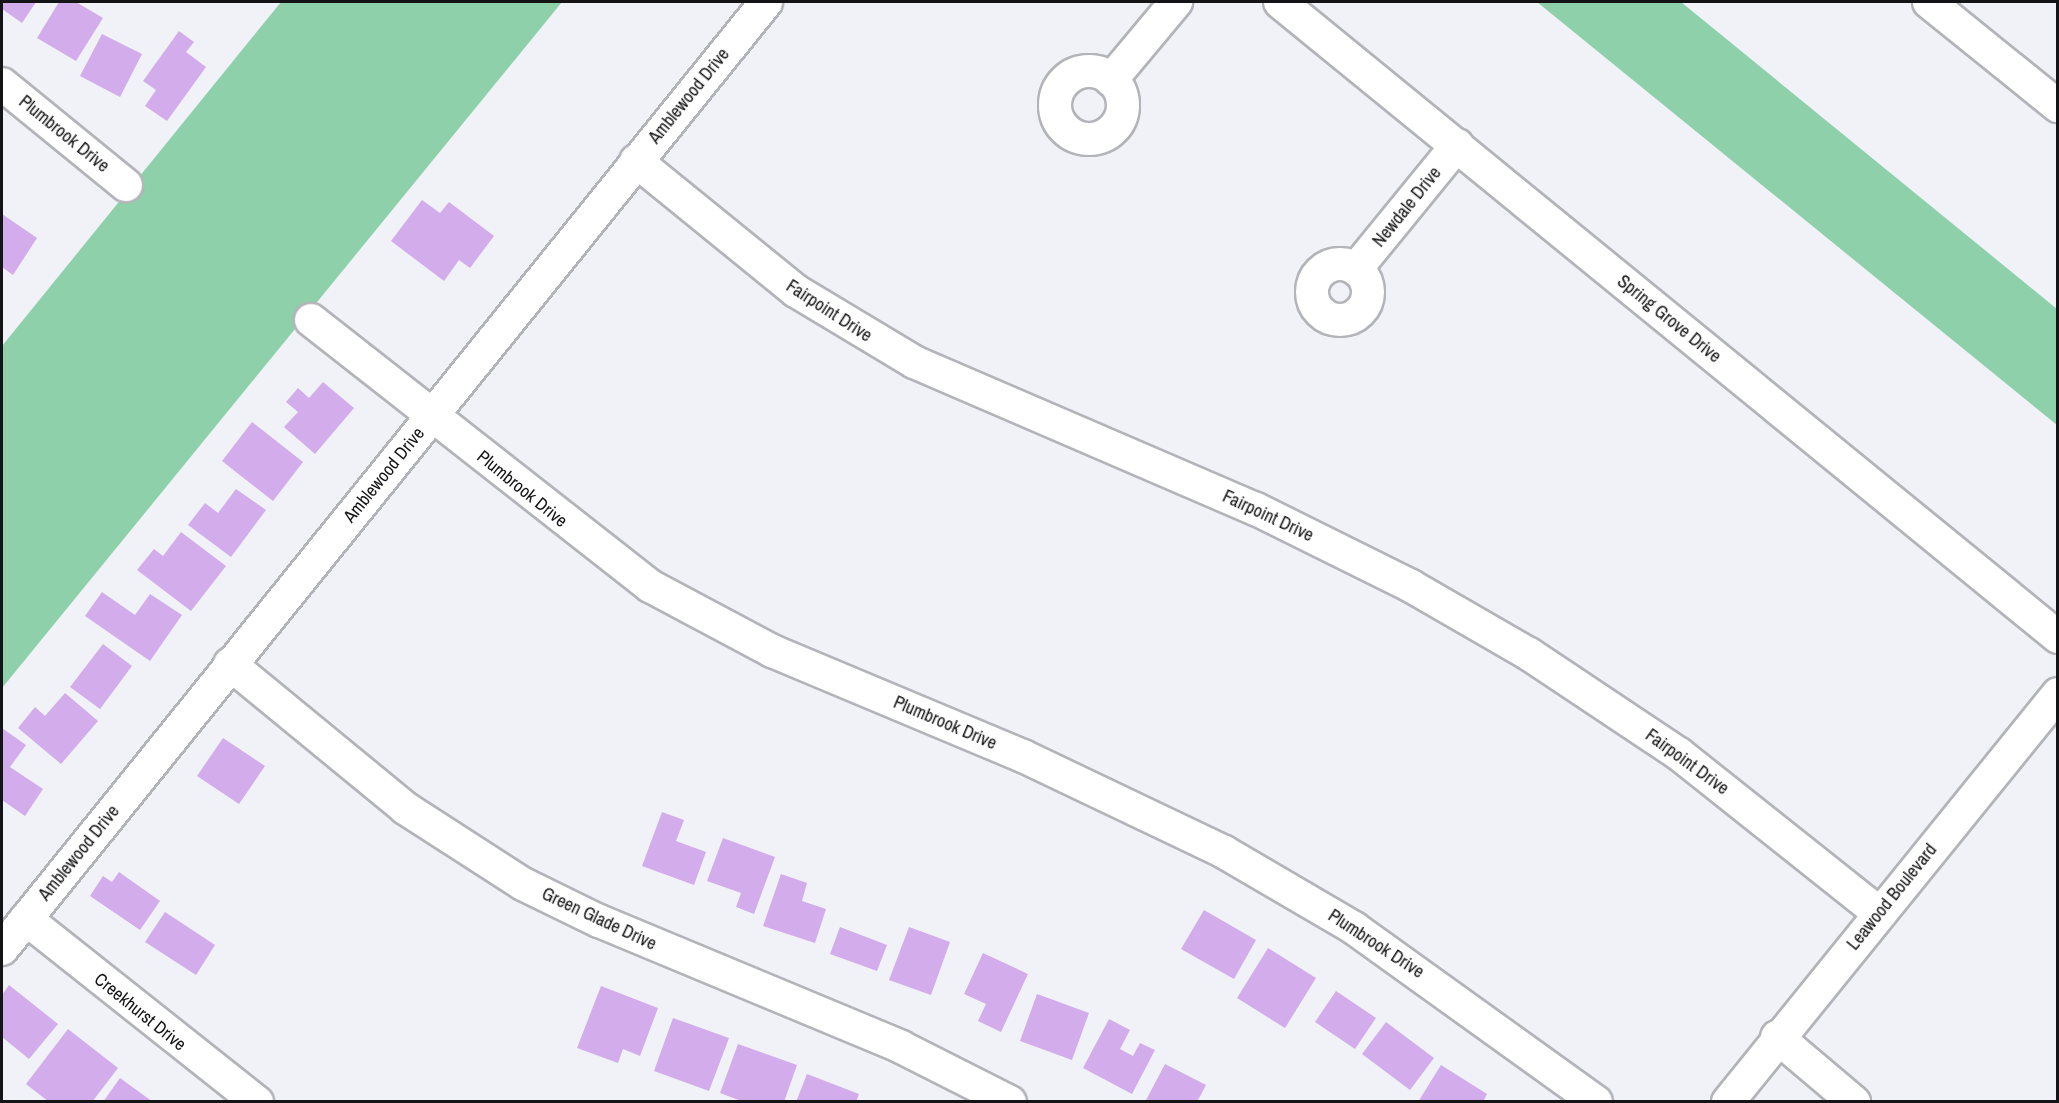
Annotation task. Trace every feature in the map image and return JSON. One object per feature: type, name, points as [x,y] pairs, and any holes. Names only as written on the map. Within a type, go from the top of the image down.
[{"type":"street","name":"Amblewood Drive","points":[[2,949],[766,2]]},
{"type":"street","points":[[1111,80],[1176,2]]},
{"type":"street","name":"Spring Grove Drive","points":[[1280,2],[2058,638]]},
{"type":"street","points":[[1929,2],[2058,106]]},
{"type":"street","name":"Plumbrook Drive","points":[[7,98],[126,185]]},
{"type":"street","name":"Newdale Drive","points":[[1356,269],[1457,145]]},
{"type":"street","name":"Fairpoint Drive","points":[[636,161],[796,291],[896,352],[1256,509],[1401,581],[1529,654],[1679,754],[1879,913]]},
{"type":"street","name":"Plumbrook Drive","points":[[311,320],[610,559],[688,609],[772,651],[1085,783],[1224,852],[1383,948],[1596,1101]]},
{"type":"street","name":"Green Glade Drive","points":[[230,664],[405,808],[513,878],[598,921],[901,1047],[1010,1101]]},
{"type":"street","name":"Leawood Boulevard","points":[[1728,1101],[1777,1037],[2058,694]]},
{"type":"street","name":"Creekhurst Drive","points":[[26,919],[257,1101]]},
{"type":"street","points":[[1777,1037],[1854,1101]]},
{"type":"green space","points":[[281,2],[562,2],[2,688],[2,346]]},
{"type":"green space","points":[[1537,2],[1681,2],[2057,309],[2057,425]]},
{"type":"building","points":[[2,2],[36,2],[22,23],[2,9]]},
{"type":"building","points":[[59,2],[76,2],[103,18],[76,61],[37,38]]},
{"type":"building","points":[[179,31],[194,42],[186,52],[206,67],[167,121],[145,106],[156,90],[143,81]]},
{"type":"building","points":[[102,34],[142,54],[120,97],[80,76]]},
{"type":"building","points":[[422,200],[440,213],[449,202],[494,236],[470,268],[459,260],[444,281],[391,241]]},
{"type":"building","points":[[2,214],[37,238],[13,275],[2,267]]},
{"type":"building","points":[[323,382],[354,408],[315,454],[284,427],[298,412],[286,402],[298,388],[309,398]]},
{"type":"building","points":[[252,422],[303,462],[273,501],[222,461]]},
{"type":"building","points":[[236,489],[266,510],[231,557],[188,525],[205,503],[218,513]]},
{"type":"building","points":[[181,532],[226,566],[191,611],[137,570],[154,549],[163,556]]},
{"type":"building","points":[[102,592],[135,615],[150,594],[182,615],[150,661],[85,616]]},
{"type":"building","points":[[103,644],[132,666],[100,709],[70,687]]},
{"type":"building","points":[[65,693],[98,721],[61,764],[18,728],[35,707],[45,716]]},
{"type":"building","points":[[2,728],[26,745],[10,767],[43,789],[25,816],[2,800]]},
{"type":"building","points":[[223,738],[265,766],[239,804],[197,776]]},
{"type":"building","points":[[662,812],[684,820],[676,841],[706,852],[694,885],[642,866]]},
{"type":"building","points":[[723,838],[775,857],[754,914],[736,907],[741,893],[707,881]]},
{"type":"building","points":[[119,872],[160,901],[140,930],[90,896],[103,876],[112,882]]},
{"type":"building","points":[[781,874],[807,883],[802,901],[826,909],[815,943],[763,926]]},
{"type":"building","points":[[1204,910],[1256,940],[1234,979],[1181,949]]},
{"type":"building","points":[[165,912],[215,945],[196,975],[145,942]]},
{"type":"building","points":[[840,927],[887,945],[877,971],[830,954]]},
{"type":"building","points":[[909,927],[950,942],[931,995],[889,980]]},
{"type":"building","points":[[1268,948],[1316,978],[1285,1028],[1237,998]]},
{"type":"building","points":[[983,953],[1028,974],[1001,1032],[978,1021],[986,1004],[964,994]]},
{"type":"building","points":[[9,985],[58,1024],[29,1059],[2,1037],[2,995]]},
{"type":"building","points":[[601,986],[658,1008],[640,1056],[623,1049],[618,1063],[577,1048]]},
{"type":"building","points":[[1336,991],[1376,1018],[1355,1049],[1315,1022]]},
{"type":"building","points":[[1037,994],[1089,1013],[1072,1060],[1020,1041]]},
{"type":"building","points":[[673,1018],[729,1038],[709,1091],[654,1071]]},
{"type":"building","points":[[1109,1019],[1130,1030],[1120,1049],[1133,1056],[1140,1043],[1155,1050],[1132,1094],[1083,1068]]},
{"type":"building","points":[[1386,1022],[1434,1058],[1410,1090],[1362,1054]]},
{"type":"building","points":[[68,1029],[118,1068],[92,1102],[49,1102],[26,1084]]},
{"type":"building","points":[[738,1044],[797,1065],[784,1102],[744,1102],[720,1093]]},
{"type":"building","points":[[1165,1064],[1206,1085],[1197,1102],[1145,1102]]},
{"type":"building","points":[[1441,1065],[1487,1094],[1483,1102],[1418,1102]]},
{"type":"building","points":[[807,1074],[859,1094],[856,1102],[796,1102]]},
{"type":"building","points":[[120,1078],[153,1102],[103,1102]]}]
